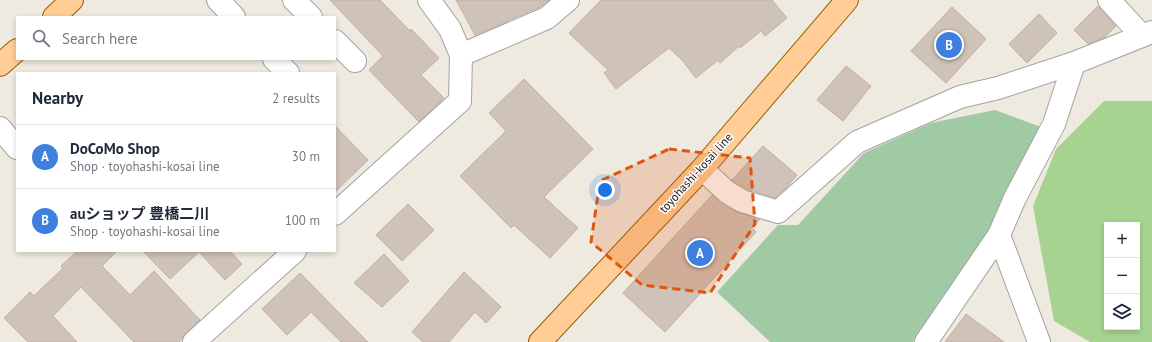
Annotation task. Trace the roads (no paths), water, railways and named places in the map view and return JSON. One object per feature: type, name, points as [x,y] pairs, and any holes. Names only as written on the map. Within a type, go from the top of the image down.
[{"type":"main road","points":[[55,16],[72,0]]},
{"type":"main road","name":"toyohashi-kosai line","points":[[540,342],[702,169],[847,0]]},
{"type":"main road","points":[[0,65],[16,51]]},
{"type":"street","points":[[218,0],[233,16]]},
{"type":"street","points":[[294,0],[310,16]]},
{"type":"street","points":[[336,213],[460,101],[460,55],[450,29],[429,0]]},
{"type":"street","points":[[460,55],[547,18],[568,0]]},
{"type":"street","points":[[702,169],[726,192],[742,201],[778,212],[857,142],[960,97],[998,88],[1074,63],[1147,34],[1110,0]]},
{"type":"street","points":[[336,42],[355,61]]},
{"type":"street","points":[[275,60],[287,72]]},
{"type":"street","points":[[926,342],[1000,235],[1015,198],[1054,124],[1074,63]]},
{"type":"street","points":[[0,128],[16,147]]},
{"type":"street","points":[[1000,235],[1039,342]]},
{"type":"street","points":[[194,342],[293,252]]},
{"type":"place","name":"auショップ 豊橋二川","points":[[949,45]]},
{"type":"place","name":"DoCoMo Shop","points":[[700,253]]}]
